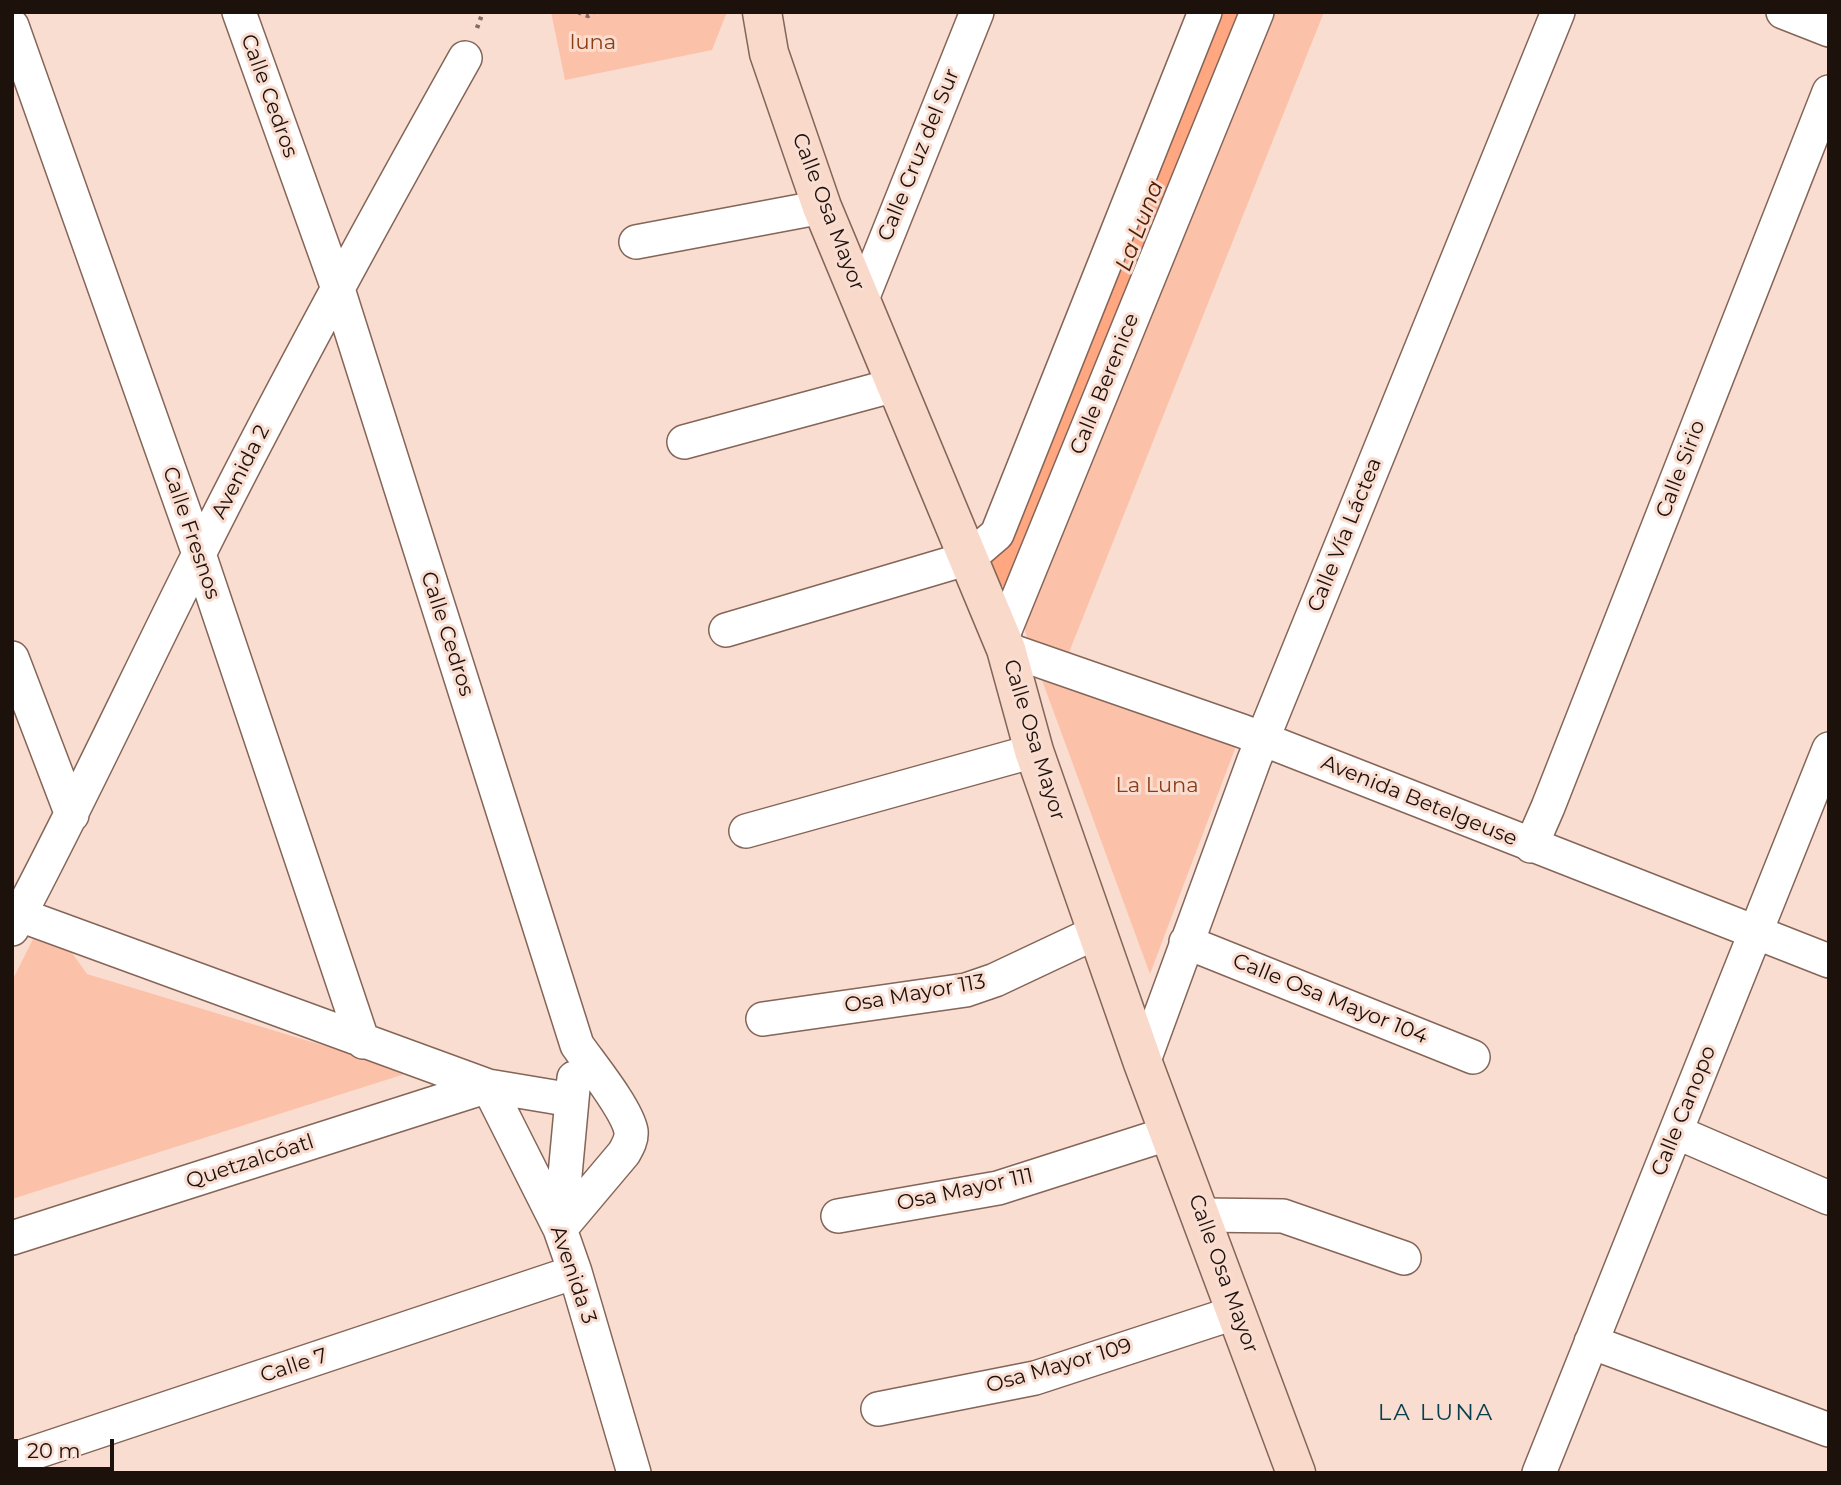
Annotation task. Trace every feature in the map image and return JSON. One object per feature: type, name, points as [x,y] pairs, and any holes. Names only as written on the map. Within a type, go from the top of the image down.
[{"type":"street","name":"Calle Cedros","points":[[239,12],[337,286],[577,1045],[619,1107],[631,1130],[630,1142],[624,1153],[560,1228]]},
{"type":"street","name":"Calle Osa Mayor","points":[[762,12],[769,53],[822,207],[1004,645],[1034,751],[1143,1063],[1202,1215],[1296,1473]]},
{"type":"street","name":"Calle Cruz del Sur","points":[[862,299],[977,12]]},
{"type":"street","points":[[726,630],[969,558],[997,534],[1205,12]]},
{"type":"street","name":"Calle Berenice","points":[[1004,645],[1257,12]]},
{"type":"street","name":"Calle Vía Láctea","points":[[1143,1063],[1262,739],[1558,12]]},
{"type":"street","points":[[1783,12],[1829,30]]},
{"type":"street","name":"Calle Fresnos","points":[[12,26],[199,554],[363,1042]]},
{"type":"street","name":"Avenida 2","points":[[15,919],[72,815],[199,554],[337,286],[465,58]]},
{"type":"street","name":"Calle Sirio","points":[[1531,846],[1829,92]]},
{"type":"street","points":[[636,242],[822,207]]},
{"type":"street","points":[[684,442],[895,385]]},
{"type":"street","name":"Avenida Betelgeuse","points":[[1004,645],[1262,739],[1829,961]]},
{"type":"street","points":[[12,658],[72,815]]},
{"type":"street","name":"Calle Canopo","points":[[1539,1473],[1829,749]]},
{"type":"street","points":[[746,831],[1034,751]]},
{"type":"street","points":[[15,919],[488,1086],[572,1100]]},
{"type":"street","name":"Osa Mayor 113","points":[[764,1019],[966,990],[995,980],[1099,931]]},
{"type":"street","name":"Calle Osa Mayor 104","points":[[1186,942],[1473,1057]]},
{"type":"street","points":[[560,1228],[577,1045]]},
{"type":"street","name":"Avenida 3","points":[[488,1086],[560,1228],[634,1473]]},
{"type":"street","name":"Quetzalcóatl","points":[[12,1238],[488,1086]]},
{"type":"street","points":[[1676,1132],[1829,1198]]},
{"type":"street","name":"Osa Mayor 111","points":[[838,1216],[998,1188],[1170,1133]]},
{"type":"street","points":[[1202,1215],[1283,1216],[1404,1258]]},
{"type":"street","name":"Calle 7","points":[[12,1460],[575,1272]]},
{"type":"street","name":"Osa Mayor 109","points":[[878,1409],[1035,1378],[1237,1312]]},
{"type":"street","points":[[1591,1342],[1829,1430]]},
{"type":"path","points":[[578,12],[588,16],[594,12]]},
{"type":"green space","name":"luna","points":[[551,12],[727,12],[712,50],[565,80]]},
{"type":"green space","points":[[1205,12],[1324,12],[1058,680],[1236,746],[1150,974],[1028,642],[1005,550]]},
{"type":"green space","points":[[45,915],[87,974],[411,1072],[12,1199],[12,981]]},
{"type":"waterway","name":"La Luna","points":[[1010,557],[1224,12]]},
{"type":"district","name":"LA LUNA","points":[[1436,1413]]}]
